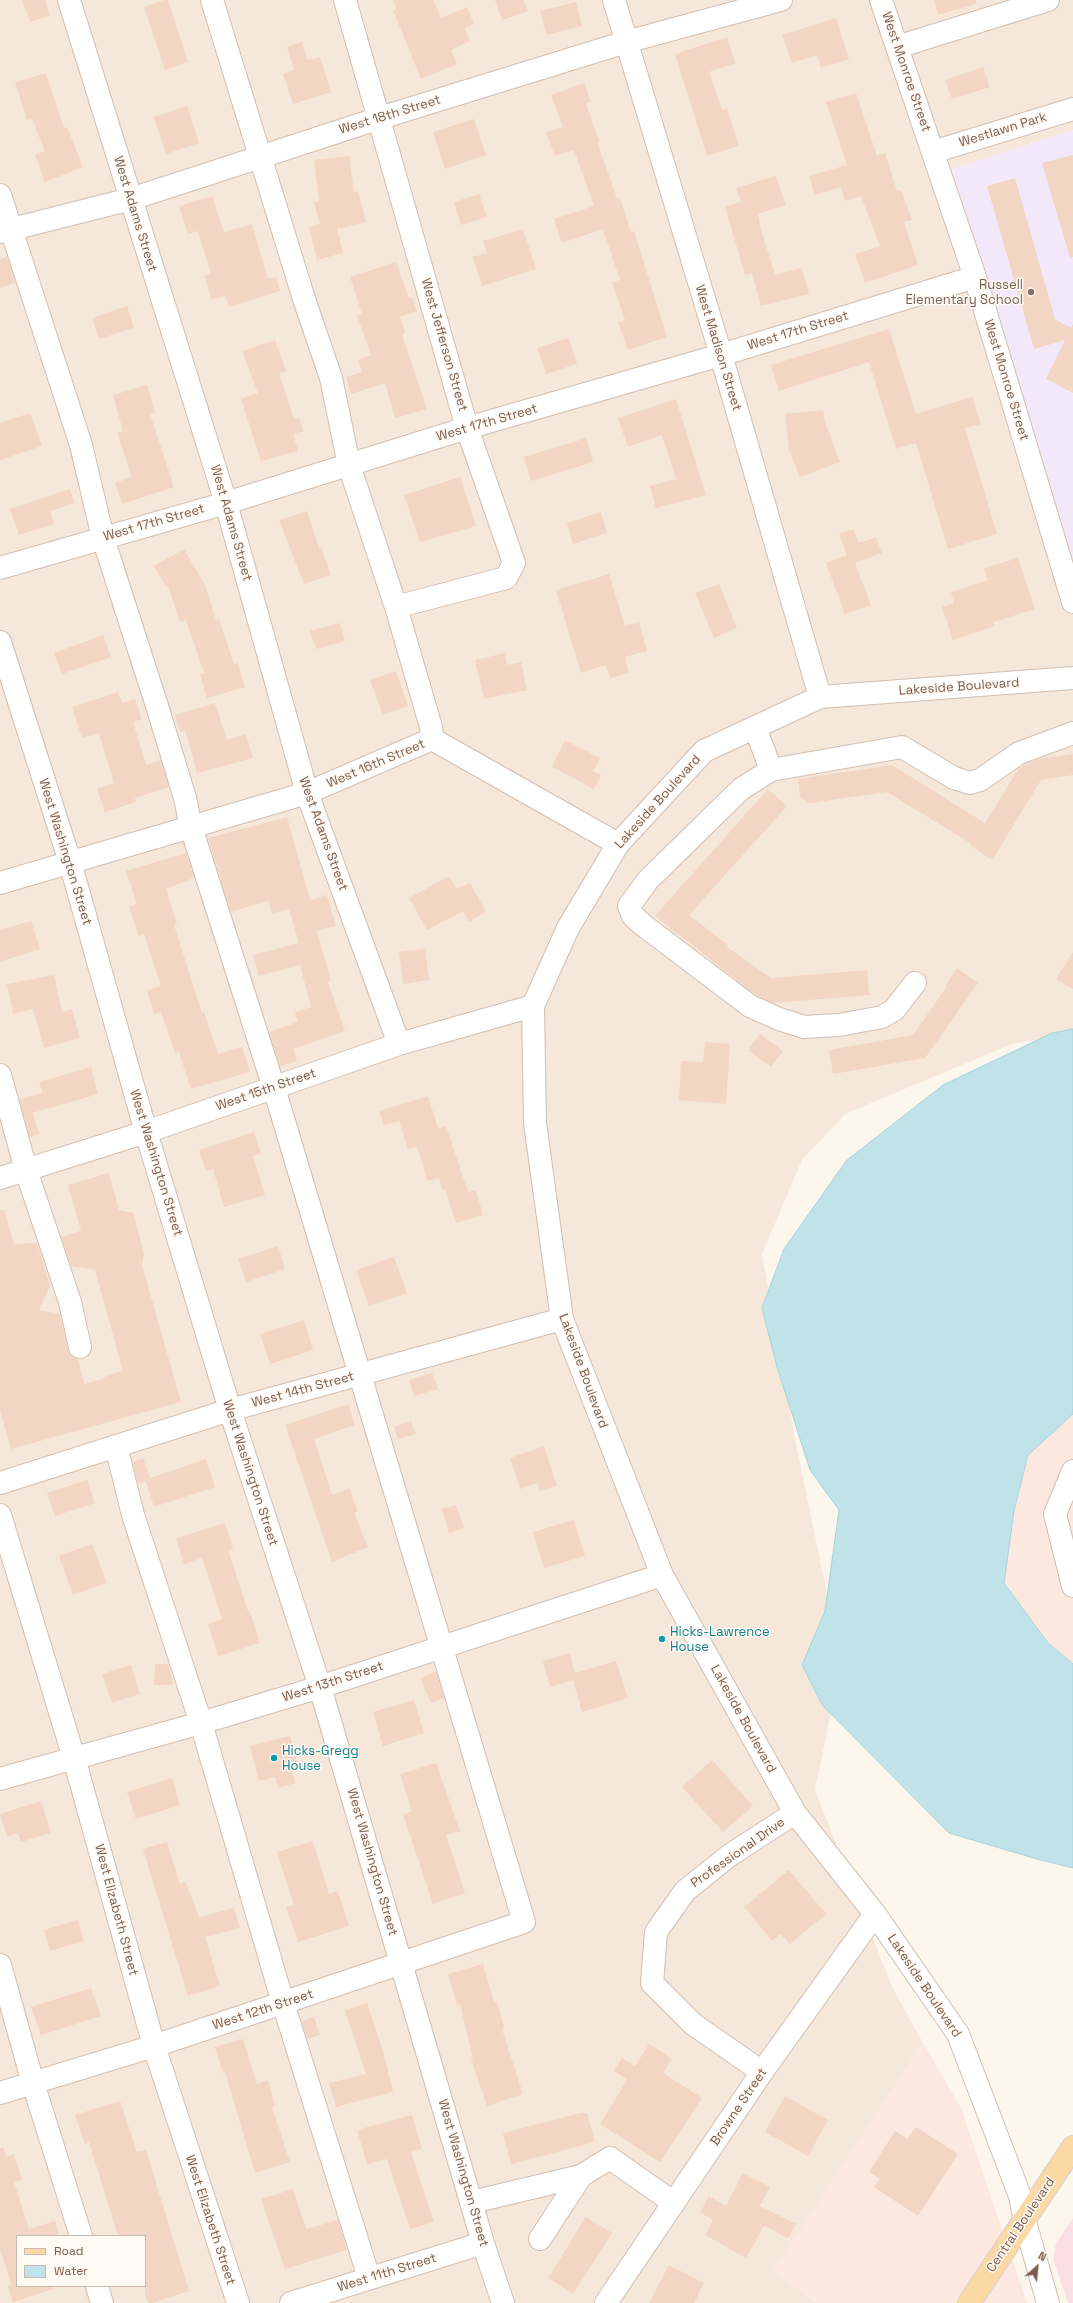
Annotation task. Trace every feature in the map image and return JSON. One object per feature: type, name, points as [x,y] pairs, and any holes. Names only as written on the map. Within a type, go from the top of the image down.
[{"type":"main road","name":"Central Boulevard","points":[[969,2303],[1073,2147]]},
{"type":"street","name":"West Adams Street","points":[[69,0],[226,503],[307,793],[399,1044]]},
{"type":"street","points":[[212,0],[304,300],[331,378],[349,465],[396,607],[431,727],[432,739]]},
{"type":"street","name":"West Jefferson Street","points":[[344,0],[380,118],[467,428],[514,563],[506,578],[396,607]]},
{"type":"street","name":"West Madison Street","points":[[614,0],[721,355],[820,697]]},
{"type":"street","name":"West 18th Street","points":[[5,230],[131,199],[380,118],[626,42],[781,0]]},
{"type":"street","name":"West Monroe Street","points":[[882,0],[975,277],[1073,602]]},
{"type":"street","points":[[897,47],[1020,4],[1048,0]]},
{"type":"street","name":"Westlawn Park","points":[[933,152],[1073,109]]},
{"type":"street","points":[[0,195],[5,230],[81,445],[103,538],[158,709],[185,798],[191,827],[274,1088],[441,1647]]},
{"type":"street","name":"West 17th Street","points":[[0,568],[226,503],[467,428],[721,355],[975,277]]},
{"type":"street","name":"West Washington Street","points":[[0,642],[70,862],[146,1132],[230,1410],[320,1687],[483,2243],[503,2303]]},
{"type":"street","name":"Lakeside Boulevard","points":[[1024,2222],[1020,2196],[958,2034],[875,1914],[795,1813],[662,1576],[562,1319],[535,1123],[533,1006],[568,928],[618,844],[704,751],[820,697],[1073,678]]},
{"type":"street","points":[[755,727],[771,770]]},
{"type":"street","points":[[915,983],[894,1010],[882,1018],[839,1025],[804,1027],[778,1019],[750,1006],[633,916],[629,906],[648,880],[741,789],[771,770],[902,747],[954,778],[970,783],[980,780],[1019,753],[1073,733]]},
{"type":"street","name":"West 16th Street","points":[[0,883],[307,793],[432,739],[618,844]]},
{"type":"street","name":"West 15th Street","points":[[0,1178],[146,1132],[399,1044],[533,1006]]},
{"type":"street","points":[[0,1075],[26,1170],[70,1302],[80,1346]]},
{"type":"street","name":"West 14th Street","points":[[0,1483],[230,1410],[562,1319]]},
{"type":"street","points":[[116,1446],[133,1514],[201,1723],[283,2003],[369,2278]]},
{"type":"street","points":[[1073,1471],[1055,1514],[1073,1586]]},
{"type":"street","name":"West Elizabeth Street","points":[[0,1515],[74,1758],[154,2046],[238,2303]]},
{"type":"street","name":"West 13th Street","points":[[0,1779],[201,1723],[320,1687],[662,1576]]},
{"type":"street","name":"West 12th Street","points":[[0,2093],[154,2046],[524,1922],[441,1647]]},
{"type":"street","name":"Professional Drive","points":[[762,2072],[692,2024],[652,1983],[656,1932],[685,1890],[730,1856],[795,1813]]},
{"type":"street","name":"Browne Street","points":[[606,2303],[762,2072],[875,1914]]},
{"type":"street","points":[[0,1965],[32,2083],[81,2235]]},
{"type":"street","points":[[472,2202],[581,2176],[610,2158],[674,2203]]},
{"type":"street","points":[[540,2239],[581,2176]]},
{"type":"street","points":[[1024,2222],[1048,2303]]},
{"type":"street","name":"West 11th Street","points":[[290,2303],[483,2243]]},
{"type":"street","points":[[97,2287],[102,2303]]},
{"type":"shaded area","points":[[0,0],[1073,0],[1073,130],[952,169],[1025,417],[1029,416],[1073,558],[1073,1034],[1012,1044],[845,1114],[802,1160],[762,1254],[797,1449],[831,1613],[838,1679],[815,1790],[892,1987],[923,2043],[774,2271],[817,2303],[0,2303]]},
{"type":"shaded area","name":"Russell Elementary School","points":[[1073,130],[1073,558],[1029,416],[1025,417],[952,169]]},
{"type":"shaded area","points":[[1073,1414],[1073,1664],[1048,1643],[1004,1583],[1014,1511],[1028,1455]]},
{"type":"shaded area","points":[[923,2043],[961,2108],[1027,2303],[817,2303],[773,2271]]},
{"type":"shaded area","points":[[1073,2218],[1073,2303],[1068,2303],[1053,2259],[1056,2243]]},
{"type":"water","points":[[1073,1029],[1073,1414],[1028,1455],[1014,1511],[1004,1583],[1048,1643],[1073,1664],[1073,1868],[949,1833],[823,1706],[802,1665],[825,1611],[839,1510],[810,1470],[777,1367],[762,1308],[784,1249],[846,1161],[943,1085],[1052,1033]]},
{"type":"building","points":[[22,0],[45,0],[50,16],[30,22]]},
{"type":"building","points":[[168,0],[188,62],[165,70],[144,7]]},
{"type":"building","points":[[393,0],[433,0],[441,18],[467,7],[474,24],[464,28],[470,41],[451,50],[457,64],[421,79],[393,10],[396,9]]},
{"type":"building","points":[[495,0],[524,0],[528,11],[502,20]]},
{"type":"building","points":[[934,0],[976,0],[976,4],[938,15]]},
{"type":"building","points":[[576,2],[582,26],[546,35],[540,11]]},
{"type":"building","points":[[836,18],[849,59],[821,68],[817,55],[792,63],[782,35]]},
{"type":"building","points":[[727,37],[735,63],[709,72],[722,110],[727,108],[739,146],[707,156],[675,54]]},
{"type":"building","points":[[302,42],[308,60],[320,57],[331,92],[293,104],[283,74],[294,70],[287,47]]},
{"type":"building","points":[[983,67],[990,87],[952,99],[945,80]]},
{"type":"building","points":[[46,73],[64,128],[67,127],[83,167],[45,182],[35,155],[45,151],[32,119],[27,120],[15,82]]},
{"type":"building","points":[[584,83],[591,102],[586,104],[599,141],[597,142],[617,198],[620,198],[631,232],[634,231],[667,337],[628,350],[618,322],[625,320],[612,282],[620,280],[603,229],[562,243],[554,219],[594,206],[574,150],[555,156],[546,132],[563,127],[551,95]]},
{"type":"building","points":[[856,93],[877,156],[885,153],[897,191],[901,190],[912,220],[904,222],[918,265],[865,283],[855,254],[880,246],[861,196],[845,201],[841,187],[815,195],[809,176],[847,165],[826,102]]},
{"type":"building","points":[[187,106],[199,143],[166,154],[154,117]]},
{"type":"building","points":[[474,119],[486,155],[445,169],[433,132]]},
{"type":"building","points":[[1073,155],[1073,257],[1070,258],[1042,163]]},
{"type":"building","points":[[349,156],[354,192],[358,191],[366,222],[337,229],[343,253],[317,260],[309,227],[320,224],[314,202],[319,201],[314,160]]},
{"type":"building","points":[[776,176],[786,205],[758,214],[760,226],[775,275],[802,268],[809,294],[761,306],[752,273],[745,275],[725,207],[741,202],[736,188]]},
{"type":"building","points":[[1015,178],[1055,319],[1071,328],[1073,324],[1073,393],[1046,379],[1065,340],[1034,349],[987,186]]},
{"type":"building","points":[[479,194],[487,217],[461,225],[454,202]]},
{"type":"building","points":[[212,196],[224,232],[252,224],[268,279],[276,277],[280,291],[229,307],[225,296],[212,300],[204,276],[211,274],[198,231],[188,234],[179,206]]},
{"type":"building","points":[[523,229],[536,269],[482,286],[473,257],[487,253],[483,241]]},
{"type":"building","points":[[7,257],[15,283],[0,288],[0,259]]},
{"type":"building","points":[[396,262],[409,298],[412,297],[417,311],[400,317],[405,333],[402,335],[427,409],[395,418],[385,383],[351,394],[346,377],[362,372],[358,360],[371,355],[357,315],[362,314],[350,277]]},
{"type":"building","points":[[127,306],[134,328],[99,339],[92,318]]},
{"type":"building","points":[[889,329],[916,414],[972,397],[981,424],[965,428],[997,534],[948,549],[916,443],[896,449],[869,362],[779,391],[771,365]]},
{"type":"building","points":[[569,338],[577,364],[546,374],[537,348]]},
{"type":"building","points":[[275,340],[286,371],[279,373],[294,419],[299,418],[303,431],[293,434],[298,451],[261,461],[241,399],[258,393],[242,351]]},
{"type":"building","points":[[147,385],[155,413],[150,414],[174,487],[122,504],[115,483],[132,477],[117,433],[123,431],[113,395]]},
{"type":"building","points":[[676,399],[706,495],[656,508],[650,486],[676,479],[662,435],[628,447],[618,418]]},
{"type":"building","points":[[823,410],[825,422],[840,462],[800,477],[789,450],[785,414]]},
{"type":"building","points":[[30,413],[42,446],[0,460],[0,423]]},
{"type":"building","points":[[586,438],[593,462],[531,481],[524,457]]},
{"type":"building","points":[[460,477],[476,526],[420,542],[404,495]]},
{"type":"building","points":[[70,489],[75,503],[50,511],[54,524],[19,535],[10,509]]},
{"type":"building","points":[[307,511],[319,548],[321,547],[331,575],[304,584],[279,520]]},
{"type":"building","points":[[601,512],[607,533],[573,544],[567,523]]},
{"type":"building","points":[[853,529],[859,543],[876,537],[882,553],[855,563],[871,605],[845,614],[826,563],[847,555],[839,534]]},
{"type":"building","points":[[184,549],[205,585],[216,620],[219,619],[234,664],[238,663],[245,687],[207,698],[200,674],[204,673],[186,620],[180,622],[168,586],[166,587],[154,566]]},
{"type":"building","points":[[1018,558],[1035,609],[994,622],[995,626],[953,640],[942,607],[954,603],[951,592],[988,580],[984,568]]},
{"type":"building","points":[[609,574],[625,626],[639,622],[647,651],[625,657],[629,673],[610,678],[606,665],[581,673],[556,590]]},
{"type":"building","points":[[719,584],[737,628],[714,638],[695,593]]},
{"type":"building","points":[[340,623],[345,641],[316,649],[310,631]]},
{"type":"building","points":[[103,635],[111,657],[62,674],[54,653]]},
{"type":"building","points":[[505,653],[507,665],[521,662],[527,690],[484,699],[475,660]]},
{"type":"building","points":[[396,671],[408,706],[383,715],[370,680]]},
{"type":"building","points":[[118,692],[122,703],[135,699],[142,719],[133,722],[146,765],[161,760],[169,787],[135,798],[136,802],[105,812],[97,789],[114,783],[99,733],[82,738],[72,707]]},
{"type":"building","points":[[215,703],[227,740],[246,734],[253,758],[197,773],[185,730],[180,732],[175,715]]},
{"type":"building","points":[[565,740],[600,758],[593,771],[601,775],[594,789],[552,767]]},
{"type":"building","points":[[1073,754],[1073,775],[1041,780],[992,860],[971,846],[972,844],[887,792],[810,803],[800,797],[798,779],[892,765],[985,823],[1019,768],[1038,759]]},
{"type":"building","points":[[768,789],[787,806],[689,915],[728,945],[727,947],[771,978],[867,970],[869,995],[773,1003],[756,995],[655,916]]},
{"type":"building","points":[[287,817],[310,900],[327,895],[336,926],[317,931],[331,981],[328,982],[345,1031],[293,1049],[297,1061],[280,1066],[269,1032],[298,1022],[295,1012],[311,1007],[300,965],[259,976],[253,955],[299,943],[289,909],[272,914],[268,901],[231,912],[208,838]]},
{"type":"building","points":[[186,853],[194,878],[166,889],[177,924],[174,925],[202,1013],[204,1012],[218,1054],[242,1047],[250,1072],[191,1089],[179,1052],[175,1053],[161,1012],[154,1014],[147,990],[161,986],[144,934],[139,936],[129,907],[137,904],[126,871]]},
{"type":"building","points":[[449,876],[457,889],[470,883],[486,912],[469,922],[463,911],[427,930],[409,898]]},
{"type":"building","points":[[31,921],[40,949],[0,962],[0,930]]},
{"type":"building","points":[[425,949],[429,980],[403,984],[399,952]]},
{"type":"building","points":[[1073,952],[1073,989],[1056,979]]},
{"type":"building","points":[[957,968],[978,983],[925,1058],[833,1074],[829,1050],[913,1035],[946,988],[946,985]]},
{"type":"building","points":[[54,975],[62,1012],[72,1009],[80,1038],[44,1048],[33,1009],[13,1014],[7,984]]},
{"type":"building","points":[[760,1034],[783,1051],[771,1067],[748,1050]]},
{"type":"building","points":[[705,1042],[730,1044],[726,1104],[679,1100],[681,1061],[703,1062]]},
{"type":"building","points":[[91,1067],[98,1094],[33,1113],[39,1134],[30,1138],[19,1099],[43,1093],[39,1082]]},
{"type":"building","points":[[428,1096],[438,1128],[446,1126],[468,1192],[476,1190],[483,1215],[456,1223],[445,1189],[443,1190],[439,1178],[428,1181],[417,1147],[408,1149],[399,1121],[384,1125],[379,1111]]},
{"type":"building","points":[[254,1132],[261,1154],[253,1156],[265,1195],[224,1207],[213,1169],[206,1171],[199,1150]]},
{"type":"building","points":[[109,1173],[119,1210],[133,1213],[144,1253],[142,1265],[181,1402],[11,1449],[0,1410],[0,1210],[4,1210],[14,1244],[37,1243],[50,1286],[39,1310],[60,1314],[68,1350],[71,1356],[78,1359],[84,1384],[100,1380],[108,1375],[123,1371],[95,1270],[71,1266],[61,1237],[81,1231],[68,1185]]},
{"type":"building","points":[[278,1246],[285,1269],[246,1282],[238,1259]]},
{"type":"building","points":[[394,1257],[407,1293],[369,1306],[356,1270]]},
{"type":"building","points":[[304,1320],[313,1350],[270,1364],[260,1334]]},
{"type":"building","points":[[432,1373],[438,1389],[414,1396],[409,1380]]},
{"type":"building","points":[[348,1404],[355,1425],[314,1439],[332,1495],[349,1488],[358,1511],[354,1513],[368,1547],[332,1562],[285,1425]]},
{"type":"building","points":[[411,1421],[416,1434],[398,1439],[394,1427]]},
{"type":"building","points":[[544,1446],[557,1486],[540,1491],[537,1483],[520,1489],[510,1458]]},
{"type":"building","points":[[143,1458],[150,1478],[206,1459],[215,1487],[154,1507],[146,1481],[138,1484],[133,1462]]},
{"type":"building","points":[[87,1480],[95,1503],[55,1516],[47,1493]]},
{"type":"building","points":[[456,1505],[464,1528],[449,1533],[442,1509]]},
{"type":"building","points":[[574,1520],[585,1556],[544,1568],[533,1532]]},
{"type":"building","points":[[225,1523],[233,1548],[228,1550],[260,1643],[218,1656],[208,1624],[222,1619],[202,1558],[184,1564],[176,1538]]},
{"type":"building","points":[[92,1544],[107,1583],[73,1595],[59,1556]]},
{"type":"building","points":[[570,1653],[575,1673],[616,1661],[628,1698],[582,1712],[573,1680],[550,1687],[543,1661]]},
{"type":"building","points":[[155,1664],[168,1664],[173,1685],[154,1685]]},
{"type":"building","points":[[131,1665],[140,1694],[112,1703],[102,1674]]},
{"type":"building","points":[[436,1671],[444,1698],[431,1703],[420,1678]]},
{"type":"building","points":[[414,1700],[424,1733],[383,1746],[373,1712]]},
{"type":"building","name":"Hicks-Gregg House","points":[[290,1736],[299,1770],[292,1771],[295,1783],[278,1788],[275,1777],[259,1781],[250,1746]]},
{"type":"building","points":[[712,1760],[753,1806],[723,1832],[682,1787]]},
{"type":"building","points":[[436,1763],[460,1831],[446,1835],[465,1893],[433,1904],[403,1814],[412,1811],[400,1774]]},
{"type":"building","points":[[172,1778],[180,1805],[136,1819],[127,1792]]},
{"type":"building","points":[[41,1801],[51,1833],[21,1842],[18,1833],[7,1837],[0,1814]]},
{"type":"building","points":[[313,1841],[329,1894],[338,1891],[349,1926],[298,1942],[286,1907],[294,1905],[277,1852]]},
{"type":"building","points":[[167,1842],[180,1884],[186,1882],[199,1917],[234,1908],[240,1928],[205,1937],[220,1986],[188,1996],[143,1849]]},
{"type":"building","points":[[789,1870],[826,1914],[790,1944],[781,1934],[772,1941],[744,1907]]},
{"type":"building","points":[[78,1920],[84,1941],[50,1951],[44,1930]]},
{"type":"building","points":[[483,1964],[494,2002],[497,2001],[504,2028],[502,2029],[523,2094],[487,2106],[471,2059],[473,2058],[460,2004],[457,2005],[448,1974]]},
{"type":"building","points":[[91,1988],[101,2016],[41,2035],[31,2007]]},
{"type":"building","points":[[367,2003],[383,2051],[393,2092],[336,2107],[329,2083],[366,2074],[345,2010]]},
{"type":"building","points":[[314,2017],[320,2035],[307,2039],[302,2021]]},
{"type":"building","points":[[243,2039],[257,2084],[268,2080],[275,2106],[272,2107],[290,2162],[255,2173],[225,2072],[223,2073],[215,2047]]},
{"type":"building","points":[[649,2044],[672,2059],[663,2073],[702,2098],[660,2162],[600,2124],[627,2080],[614,2071],[622,2058],[635,2066]]},
{"type":"building","points":[[785,2096],[828,2120],[808,2156],[765,2132]]},
{"type":"building","points":[[120,2101],[137,2152],[146,2150],[189,2291],[148,2303],[145,2293],[146,2235],[118,2235],[89,2142],[85,2144],[75,2115]]},
{"type":"building","points":[[581,2113],[587,2113],[595,2142],[511,2164],[503,2133]]},
{"type":"building","points":[[412,2115],[422,2149],[411,2152],[434,2222],[410,2229],[387,2159],[367,2164],[357,2130]]},
{"type":"building","points":[[916,2127],[958,2154],[918,2216],[874,2187],[880,2179],[869,2172],[895,2131],[907,2139]]},
{"type":"building","points":[[0,2148],[3,2148],[6,2157],[14,2154],[22,2180],[14,2182],[29,2229],[55,2221],[60,2235],[16,2235],[16,2287],[54,2287],[54,2289],[13,2302],[8,2286],[12,2286],[0,2249]]},
{"type":"building","points":[[743,2173],[770,2187],[760,2206],[796,2224],[788,2238],[764,2226],[746,2258],[705,2235],[713,2220],[700,2213],[709,2196],[726,2206]]},
{"type":"building","points":[[293,2189],[306,2229],[338,2220],[347,2250],[285,2269],[261,2199]]},
{"type":"building","points":[[586,2217],[612,2233],[573,2294],[548,2278]]},
{"type":"building","points":[[669,2265],[704,2283],[694,2303],[649,2303]]},
{"type":"place","name":"Russell Elementary School","points":[[1031,292]]},
{"type":"place","name":"Hicks-Lawrence House","points":[[662,1639]]},
{"type":"place","name":"Hicks-Gregg House","points":[[274,1758]]}]
